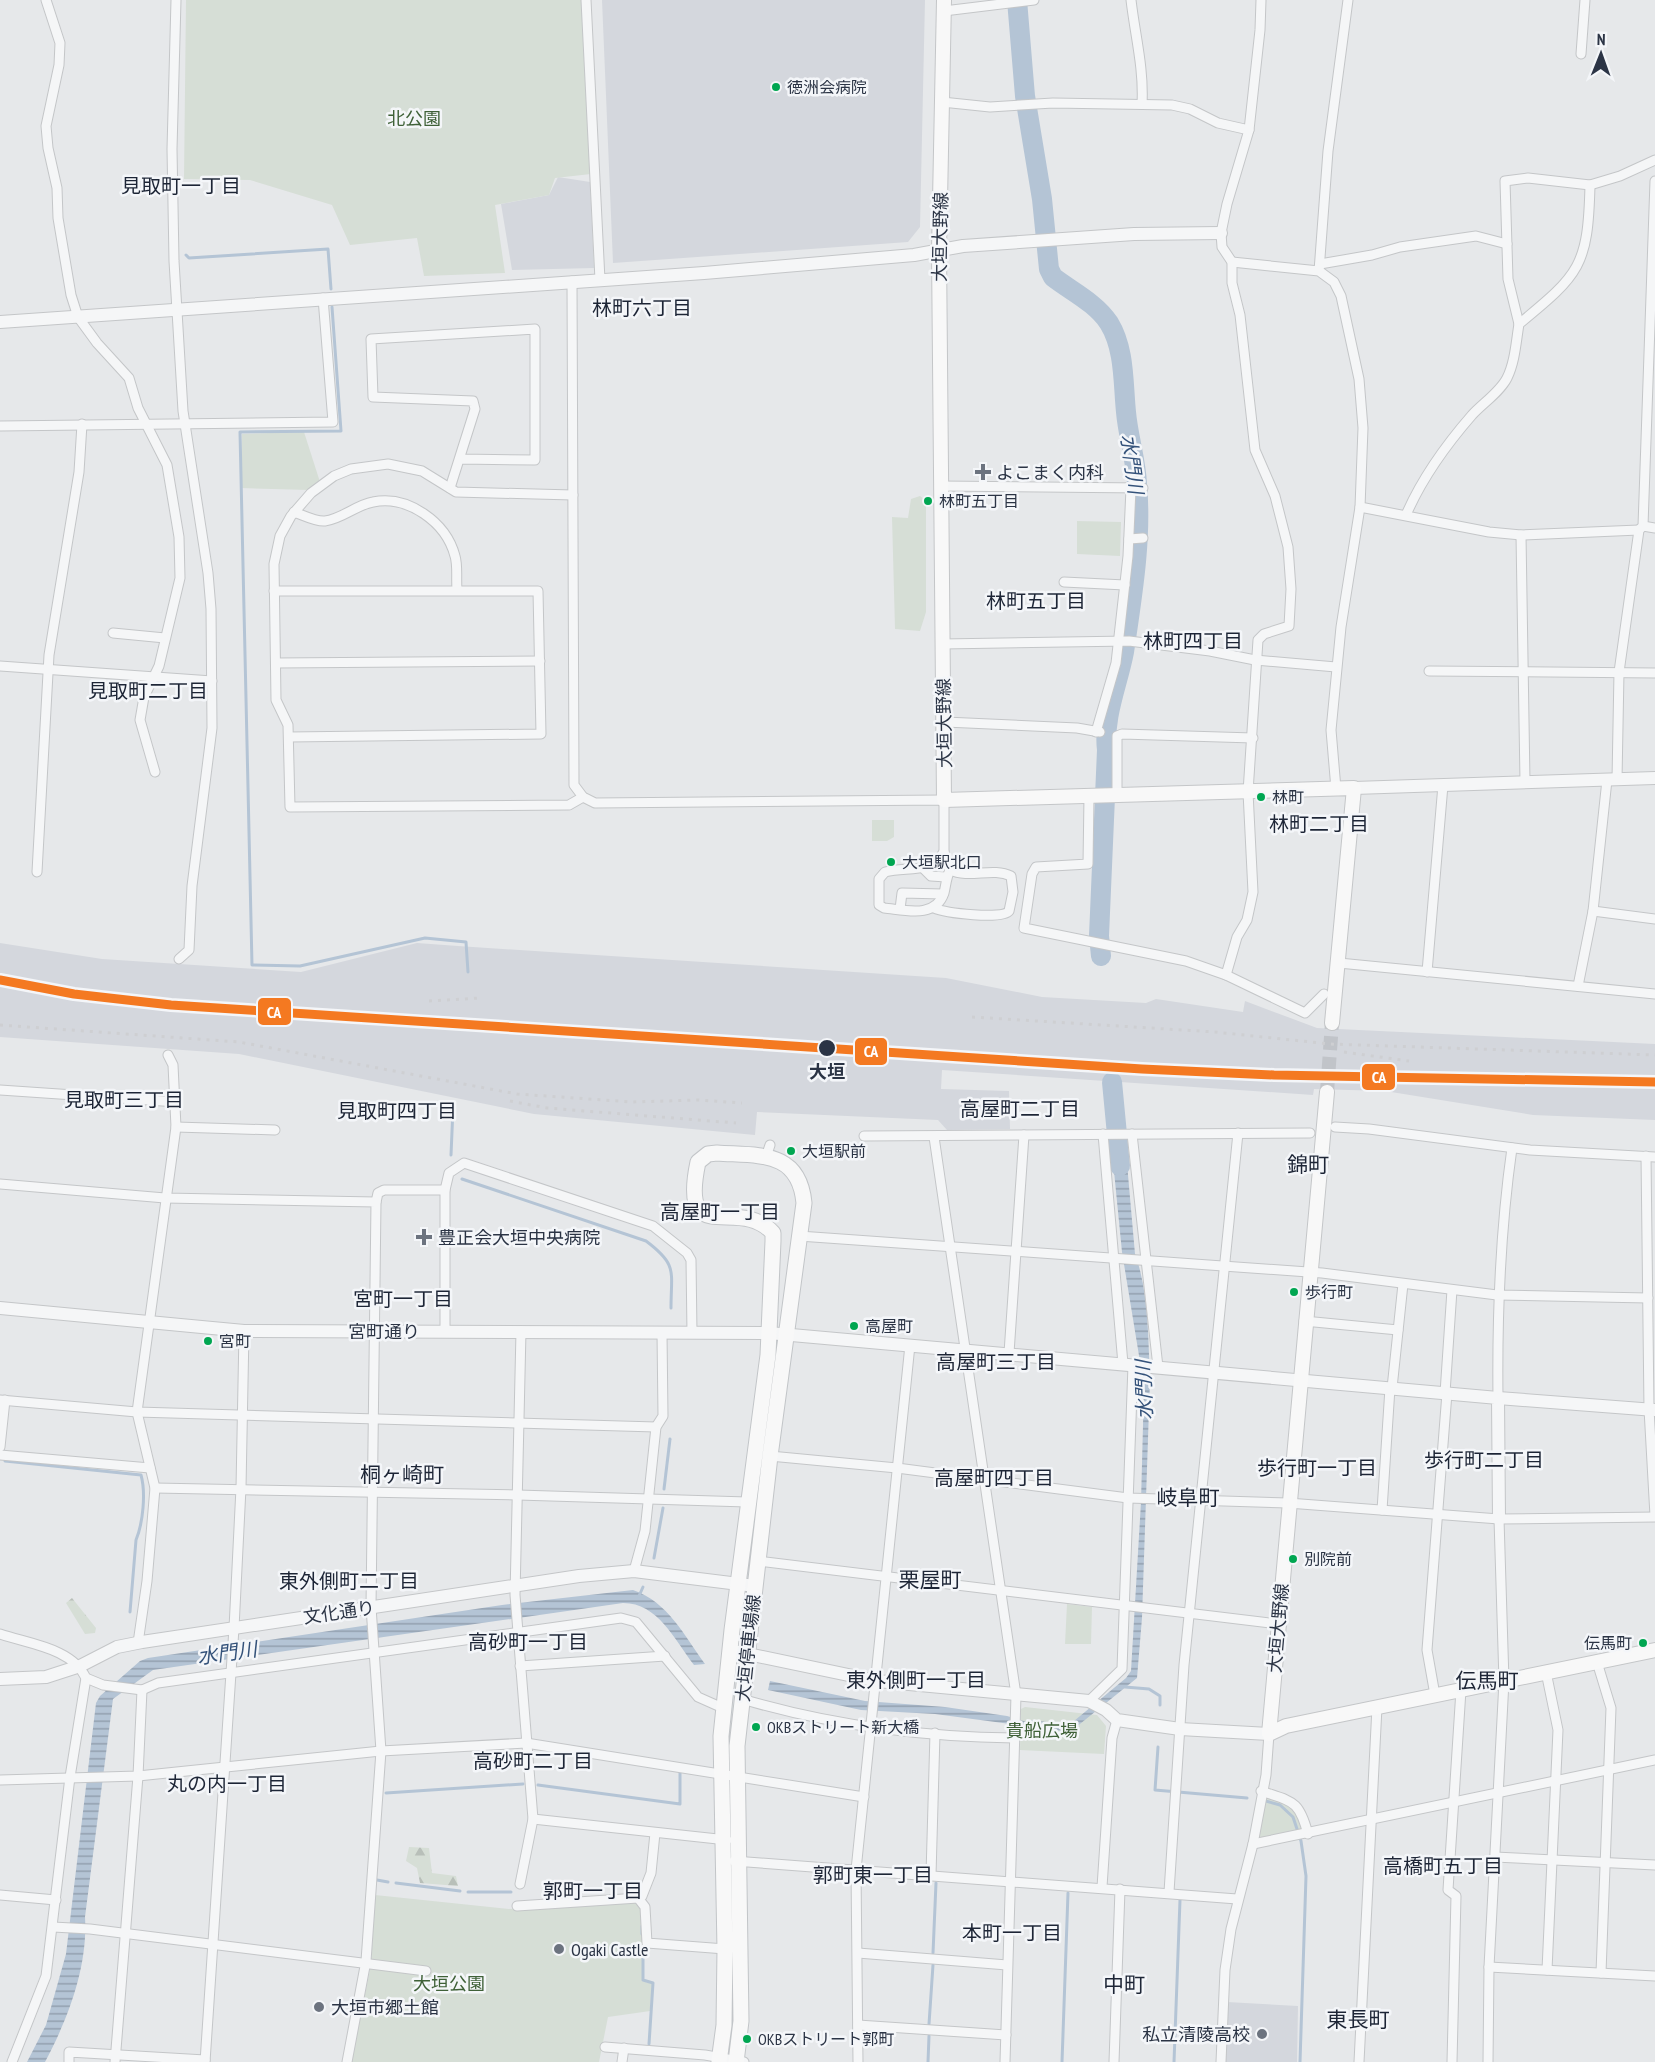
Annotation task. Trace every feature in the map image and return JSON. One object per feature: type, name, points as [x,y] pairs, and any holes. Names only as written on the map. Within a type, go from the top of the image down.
[{"type":"main road","name":"大垣大野線","points":[[944,5],[939,251],[944,800]]},
{"type":"main road","points":[[944,800],[1354,788],[1332,1023]]},
{"type":"main road","name":"大垣大野線","points":[[1269,1734],[1304,1321],[1327,1092]]},
{"type":"main road","name":"大垣停車場線","points":[[719,2059],[724,2025],[725,1949],[720,1772],[729,1650],[769,1333],[773,1233],[756,1219],[703,1214],[694,1203],[696,1170],[701,1158],[717,1153],[768,1151],[798,1177],[804,1203],[770,1456],[742,1699],[737,1775],[741,2021],[739,2061]]},
{"type":"main road","points":[[1269,1734],[1286,1726],[1655,1650]]},
{"type":"street","points":[[46,0],[60,43],[59,65],[46,126],[48,148],[57,188],[58,218],[71,295],[78,317],[97,343],[129,378],[146,424],[167,465],[179,537],[180,578],[159,666],[144,697],[140,720],[155,772]]},
{"type":"street","points":[[176,0],[172,149],[174,261],[186,423],[208,573],[212,681],[212,728],[192,886],[189,950],[179,959]]},
{"type":"street","points":[[586,0],[600,280]]},
{"type":"street","points":[[944,5],[1034,0]]},
{"type":"street","points":[[1131,0],[1135,32],[1143,65],[1142,104]]},
{"type":"street","points":[[1226,975],[1238,937],[1247,920],[1253,892],[1248,792],[1258,640],[1264,634],[1289,626],[1291,589],[1288,548],[1278,506],[1254,446],[1243,339],[1232,283],[1232,262],[1222,247],[1221,233],[1249,130],[1261,0]]},
{"type":"street","points":[[1336,789],[1331,730],[1336,667],[1360,507],[1363,428],[1359,379],[1341,296],[1334,282],[1320,268],[1331,117],[1348,0]]},
{"type":"street","points":[[1581,54],[1585,0]]},
{"type":"street","points":[[942,102],[990,107],[1037,104],[1142,104],[1190,109],[1218,123],[1249,130]]},
{"type":"street","points":[[1406,515],[1424,476],[1434,462],[1472,416],[1505,382],[1511,369],[1519,324],[1508,279],[1505,181],[1528,178],[1590,185],[1620,176],[1655,160]]},
{"type":"street","points":[[1578,986],[1593,911],[1612,780],[1619,672],[1641,528],[1655,181]]},
{"type":"street","points":[[1519,324],[1560,290],[1576,271],[1589,226],[1590,185]]},
{"type":"street","points":[[0,322],[600,280],[939,251],[963,246],[1177,231],[1221,233]]},
{"type":"street","points":[[1232,262],[1320,268],[1400,247],[1476,236],[1507,244]]},
{"type":"street","points":[[572,281],[574,785],[583,798],[594,803],[944,800],[944,852],[948,874],[944,894],[934,908],[927,911],[884,908],[879,905],[879,879],[885,872],[895,869],[924,869],[940,858],[944,852]]},
{"type":"street","points":[[0,426],[333,422],[323,298]]},
{"type":"street","points":[[450,488],[475,409],[473,400],[373,397],[371,339],[534,329],[535,460],[460,459]]},
{"type":"street","points":[[37,872],[55,606],[79,472],[82,424]]},
{"type":"street","points":[[573,495],[470,494],[450,488],[422,471],[388,464],[334,476],[311,493],[294,512],[280,536],[274,564],[276,700],[288,725],[290,807],[569,805],[583,798]]},
{"type":"street","points":[[940,486],[1135,488],[1135,539],[1125,585],[1122,640],[1098,732],[1042,726],[945,722]]},
{"type":"street","points":[[294,512],[325,521],[372,502],[401,503],[412,506],[428,517],[449,540],[456,557],[457,589]]},
{"type":"street","points":[[1360,507],[1489,532],[1521,535],[1655,528]]},
{"type":"street","points":[[1521,535],[1525,782]]},
{"type":"street","points":[[1064,582],[1125,585]]},
{"type":"street","points":[[274,591],[457,589],[538,591],[541,734],[289,736]]},
{"type":"street","points":[[114,633],[165,638]]},
{"type":"street","points":[[942,644],[1122,640],[1210,651],[1255,660],[1336,667]]},
{"type":"street","points":[[276,663],[540,661]]},
{"type":"street","points":[[0,666],[212,681]]},
{"type":"street","points":[[1429,671],[1655,673]]},
{"type":"street","points":[[1115,795],[1117,736],[1122,734],[1253,738]]},
{"type":"street","points":[[1354,788],[1655,778]]},
{"type":"street","points":[[1427,972],[1443,785]]},
{"type":"street","points":[[1091,796],[1088,864],[1036,867],[1032,874],[1024,928],[1165,956],[1226,975],[1305,1013],[1324,994]]},
{"type":"street","points":[[924,869],[931,876],[1004,872],[1011,876],[1013,892],[1009,911],[1002,916],[962,914],[934,908]]},
{"type":"street","points":[[1013,892],[1030,894]]},
{"type":"street","points":[[900,909],[902,893],[944,894]]},
{"type":"street","points":[[1593,911],[1655,919]]},
{"type":"street","points":[[1339,963],[1655,994]]},
{"type":"street","points":[[138,1643],[147,1581],[155,1488],[137,1412],[176,1127],[177,1102],[173,1065],[168,1055]]},
{"type":"street","points":[[0,1090],[177,1102]]},
{"type":"street","points":[[176,1127],[275,1130]]},
{"type":"street","points":[[770,1456],[897,1468],[1128,1498],[1288,1503],[1499,1519],[1655,1517],[1650,1292],[1651,1157],[1512,1148],[1370,1129],[1335,1127]]},
{"type":"street","points":[[1169,1892],[1184,1665],[1191,1614],[1238,1133]]},
{"type":"street","points":[[864,1136],[1310,1133]]},
{"type":"street","points":[[1089,1701],[1122,1669],[1129,1606],[1128,1498],[1131,1365],[1106,1134]]},
{"type":"street","points":[[1128,1134],[1156,1367]]},
{"type":"street","points":[[1009,1353],[1024,1136]]},
{"type":"street","points":[[934,1137],[1016,1695],[1005,2062]]},
{"type":"street","points":[[1488,2062],[1489,1967],[1504,1681],[1499,1519],[1497,1295],[1502,1217],[1512,1148]]},
{"type":"street","points":[[445,1331],[445,1190],[449,1173],[464,1163],[654,1226],[687,1253],[691,1260],[693,1333]]},
{"type":"street","points":[[0,1184],[165,1198],[376,1202]]},
{"type":"street","points":[[347,2062],[366,1962],[381,1751],[372,1653],[371,1614],[376,1202],[378,1193],[384,1190],[445,1190]]},
{"type":"street","points":[[799,1236],[1309,1273],[1497,1295],[1650,1292]]},
{"type":"street","points":[[1382,1510],[1391,1388],[1403,1284]]},
{"type":"street","points":[[1435,1695],[1426,1650],[1452,1290]]},
{"type":"street","name":"宮町通り","points":[[0,1308],[244,1331],[788,1334],[1652,1410]]},
{"type":"street","points":[[1304,1321],[1398,1330]]},
{"type":"street","points":[[69,2062],[69,2052],[116,2058],[205,2061],[211,1945],[219,1867],[232,1667],[241,1488],[244,1331]]},
{"type":"street","points":[[520,1884],[533,1819],[515,1598],[521,1331]]},
{"type":"street","points":[[634,1571],[645,1531],[656,1427],[663,1416],[662,1333]]},
{"type":"street","points":[[858,2062],[856,1870],[910,1345]]},
{"type":"street","points":[[0,1447],[2,1400],[137,1412],[656,1427]]},
{"type":"street","points":[[0,1455],[150,1468]]},
{"type":"street","points":[[155,1488],[241,1488],[371,1494],[518,1495],[747,1502]]},
{"type":"street","points":[[758,1561],[1278,1624]]},
{"type":"street","name":"文化通り","points":[[0,1679],[46,1677],[80,1666],[117,1647],[138,1643],[234,1628],[371,1614],[515,1585],[634,1571],[738,1582],[755,1586]]},
{"type":"street","points":[[86,1678],[103,1684],[138,1689],[232,1667],[372,1653],[621,1618],[630,1620],[651,1639],[698,1697],[725,1709]]},
{"type":"street","points":[[0,1634],[63,1654],[80,1666],[86,1678],[70,1777],[53,1927],[45,1976],[12,2062]]},
{"type":"street","points":[[729,1650],[877,1681],[1089,1701],[1106,1710],[1117,1720],[1180,1729],[1269,1734],[1266,1775],[1261,1791],[1253,1844],[1237,1899],[1225,1970],[1221,2062]]},
{"type":"street","points":[[520,1666],[665,1656]]},
{"type":"street","points":[[1597,1662],[1611,1708],[1601,1973]]},
{"type":"street","points":[[1546,1672],[1558,1730],[1547,1970]]},
{"type":"street","points":[[116,2058],[138,1776],[138,1689]]},
{"type":"street","points":[[1452,2062],[1456,1896],[1448,1890],[1461,1690]]},
{"type":"street","points":[[742,1699],[772,1708],[872,1726],[972,1737],[1014,1738]]},
{"type":"street","points":[[1359,2062],[1377,1707]]},
{"type":"street","points":[[1102,1887],[1112,1738],[1117,1720]]},
{"type":"street","points":[[932,1875],[934,1733]]},
{"type":"street","points":[[0,1780],[138,1776],[381,1751],[526,1743],[720,1772],[864,1797]]},
{"type":"street","points":[[1253,1844],[1655,1760]]},
{"type":"street","points":[[1261,1791],[1296,1805],[1302,1811],[1308,1834]]},
{"type":"street","points":[[533,1819],[738,1840]]},
{"type":"street","points":[[517,1906],[642,1896],[648,1884],[655,1833]]},
{"type":"street","points":[[1495,1857],[1655,1865]]},
{"type":"street","points":[[723,1860],[1169,1892],[1237,1899]]},
{"type":"street","points":[[1114,2062],[1120,1889]]},
{"type":"street","points":[[0,1895],[56,1900]]},
{"type":"street","points":[[638,1898],[645,1907],[647,1943],[725,1949]]},
{"type":"street","points":[[53,1927],[90,1929],[426,1971]]},
{"type":"street","points":[[858,1953],[1007,1965]]},
{"type":"street","points":[[1489,1967],[1655,1976]]},
{"type":"street","points":[[858,2025],[1006,2036]]},
{"type":"street","points":[[605,2047],[739,2061]]},
{"type":"street","points":[[622,2062],[624,2048]]},
{"type":"shaded area","points":[[602,0],[925,0],[920,227],[908,242],[613,263]]},
{"type":"shaded area","points":[[558,177],[590,182],[594,268],[512,270],[501,204],[549,195]]},
{"type":"shaded area","points":[[0,943],[102,959],[301,972],[417,943],[946,978],[1042,997],[1146,1003],[1156,999],[1243,1012],[1245,1001],[1317,1028],[1655,1044],[1655,1120],[1533,1115],[1385,1091],[1314,1089],[1313,1095],[942,1070],[941,1089],[1009,1091],[1010,1129],[947,1130],[938,1120],[757,1112],[755,1135],[534,1114],[239,1054],[0,1037]]},
{"type":"shaded area","name":"私立清陵高校","points":[[1227,2002],[1298,2006],[1297,2062],[1225,2062]]},
{"type":"green space","name":"北公園","points":[[186,0],[583,0],[591,174],[555,178],[549,195],[495,205],[505,273],[424,276],[417,238],[350,245],[332,205],[250,180],[184,179]]},
{"type":"green space","points":[[304,432],[320,482],[309,490],[241,488],[242,434]]},
{"type":"green space","points":[[920,496],[926,501],[926,612],[920,631],[895,629],[892,517],[908,518],[911,499]]},
{"type":"green space","points":[[1077,521],[1121,522],[1120,556],[1077,554]]},
{"type":"green space","points":[[872,820],[894,820],[894,837],[887,841],[872,841]]},
{"type":"green space","points":[[72,1598],[96,1628],[95,1633],[85,1634],[66,1603]]},
{"type":"green space","points":[[1067,1604],[1092,1607],[1091,1644],[1065,1644]]},
{"type":"green space","name":"貴船広場","points":[[1025,1707],[1097,1715],[1106,1726],[1104,1754],[1020,1750],[1021,1709]]},
{"type":"green space","points":[[1264,1792],[1296,1805],[1305,1834],[1253,1844]]},
{"type":"green space","points":[[409,1847],[429,1848],[432,1873],[456,1876],[458,1886],[420,1883],[417,1868],[406,1861]]},
{"type":"green space","name":"大垣公園","points":[[375,1895],[509,1909],[635,1901],[641,1904],[643,1915],[642,1981],[652,1984],[650,2011],[608,2017],[599,2062],[351,2062],[371,1965]]},
{"type":"water","points":[[1111,1141],[1125,1141],[1135,1254],[1143,1284],[1148,1332],[1150,1379],[1142,1618],[1137,1678],[1070,1732],[935,1714],[861,1710],[768,1690],[770,1681],[865,1701],[945,1707],[1007,1716],[1030,1723],[1030,1720],[1064,1724],[1074,1721],[1126,1678],[1131,1671],[1141,1502],[1144,1386],[1122,1252]]},
{"type":"water","points":[[633,1590],[645,1595],[666,1611],[705,1664],[694,1665],[656,1616],[646,1609],[623,1603],[153,1670],[113,1699],[85,1917],[80,1974],[69,2010],[45,2062],[27,2062],[46,2025],[66,1954],[96,1703],[100,1696],[140,1661],[502,1605]]},
{"type":"waterway","name":"水門川","points":[[1017,0],[1025,96],[1042,199],[1049,269],[1053,277],[1097,309],[1114,333],[1121,355],[1127,421],[1136,475],[1138,526],[1133,589],[1124,652],[1106,738],[1099,936],[1101,956]]},
{"type":"waterway","points":[[186,255],[189,258],[328,249],[331,289]]},
{"type":"waterway","points":[[332,307],[341,431],[240,432],[252,965],[300,966],[425,938],[466,942],[468,972]]},
{"type":"waterway","name":"水門川","points":[[1112,1082],[1120,1166]]},
{"type":"waterway","points":[[451,1155],[453,1108]]},
{"type":"waterway","points":[[462,1179],[646,1241],[663,1256],[671,1270],[671,1308]]},
{"type":"waterway","points":[[664,1489],[670,1439]]},
{"type":"waterway","points":[[5,1461],[141,1475],[143,1508],[136,1540],[130,1612]]},
{"type":"waterway","points":[[654,1558],[663,1508]]},
{"type":"waterway","points":[[639,1596],[643,1587]]},
{"type":"waterway","points":[[1125,1687],[1149,1689],[1160,1696],[1160,1705]]},
{"type":"waterway","points":[[1158,1747],[1155,1790],[1247,1798]]},
{"type":"waterway","points":[[538,1785],[680,1804],[680,1772]]},
{"type":"waterway","points":[[386,1793],[523,1784]]},
{"type":"waterway","points":[[1262,1800],[1280,1805],[1293,1817],[1301,1841],[1306,1876],[1300,2062]]},
{"type":"waterway","points":[[377,1880],[388,1882]]},
{"type":"waterway","points":[[396,1883],[460,1891]]},
{"type":"waterway","points":[[933,1953],[936,1883]]},
{"type":"waterway","points":[[468,1892],[511,1892]]},
{"type":"waterway","points":[[1062,2062],[1068,1893]]},
{"type":"waterway","points":[[1174,2062],[1180,1900]]},
{"type":"waterway","points":[[642,1926],[642,1934]]},
{"type":"waterway","points":[[643,1950],[643,1980],[653,1983],[649,2044]]},
{"type":"waterway","points":[[929,2024],[933,1965]]},
{"type":"waterway","points":[[928,2062],[929,2036]]},
{"type":"tunnel","points":[[1327,1092],[1332,1023]]},
{"type":"railway","points":[[429,1001],[480,998]]},
{"type":"railway","points":[[972,1017],[1215,1032],[1330,1044],[1655,1055]]},
{"type":"railway","points":[[0,1025],[239,1042],[517,1094],[632,1102],[699,1100],[742,1103]]},
{"type":"railway","points":[[1344,1052],[1409,1061]]},
{"type":"railway","points":[[510,1101],[547,1108],[736,1123]]},
{"type":"transit line","name":"CA","points":[[0,980],[74,994],[171,1005],[1142,1069],[1274,1075],[1655,1082]]},
{"type":"place","name":"徳洲会病院","points":[[776,87]]},
{"type":"place","name":"よこまく内科","points":[[983,472]]},
{"type":"place","name":"林町五丁目","points":[[928,501]]},
{"type":"place","name":"林町","points":[[1261,797]]},
{"type":"place","name":"大垣駅北口","points":[[891,862]]},
{"type":"place","name":"大垣","points":[[827,1048]]},
{"type":"place","name":"大垣駅前","points":[[791,1151]]},
{"type":"place","name":"豊正会大垣中央病院","points":[[424,1237]]},
{"type":"place","name":"歩行町","points":[[1294,1292]]},
{"type":"place","name":"高屋町","points":[[854,1326]]},
{"type":"place","name":"宮町","points":[[208,1341]]},
{"type":"place","name":"別院前","points":[[1293,1559]]},
{"type":"place","name":"伝馬町","points":[[1643,1643]]},
{"type":"place","name":"OKBストリート新大橋","points":[[756,1727]]},
{"type":"place","name":"Ogaki Castle","points":[[559,1949]]},
{"type":"place","name":"大垣市郷土館","points":[[319,2007]]},
{"type":"place","name":"私立清陵高校","points":[[1262,2034]]},
{"type":"place","name":"OKBストリート郭町","points":[[747,2039]]},
{"type":"district","name":"見取町一丁目","points":[[181,186]]},
{"type":"district","name":"林町六丁目","points":[[642,308]]},
{"type":"district","name":"林町五丁目","points":[[1036,601]]},
{"type":"district","name":"林町四丁目","points":[[1193,641]]},
{"type":"district","name":"見取町二丁目","points":[[148,691]]},
{"type":"district","name":"林町二丁目","points":[[1319,824]]},
{"type":"district","name":"見取町三丁目","points":[[124,1100]]},
{"type":"district","name":"高屋町二丁目","points":[[1020,1109]]},
{"type":"district","name":"見取町四丁目","points":[[397,1111]]},
{"type":"district","name":"錦町","points":[[1308,1164]]},
{"type":"district","name":"高屋町一丁目","points":[[720,1212]]},
{"type":"district","name":"宮町一丁目","points":[[403,1299]]},
{"type":"district","name":"高屋町三丁目","points":[[996,1362]]},
{"type":"district","name":"歩行町二丁目","points":[[1484,1460]]},
{"type":"district","name":"歩行町一丁目","points":[[1317,1468]]},
{"type":"district","name":"桐ヶ崎町","points":[[402,1474]]},
{"type":"district","name":"高屋町四丁目","points":[[994,1478]]},
{"type":"district","name":"岐阜町","points":[[1188,1497]]},
{"type":"district","name":"栗屋町","points":[[930,1579]]},
{"type":"district","name":"東外側町二丁目","points":[[349,1581]]},
{"type":"district","name":"高砂町一丁目","points":[[528,1642]]},
{"type":"district","name":"東外側町一丁目","points":[[916,1680]]},
{"type":"district","name":"伝馬町","points":[[1487,1680]]},
{"type":"district","name":"高砂町二丁目","points":[[533,1761]]},
{"type":"district","name":"丸の内一丁目","points":[[227,1784]]},
{"type":"district","name":"高橋町五丁目","points":[[1443,1866]]},
{"type":"district","name":"郭町東一丁目","points":[[873,1875]]},
{"type":"district","name":"郭町一丁目","points":[[593,1891]]},
{"type":"district","name":"本町一丁目","points":[[1012,1933]]},
{"type":"district","name":"中町","points":[[1124,1984]]},
{"type":"district","name":"東長町","points":[[1358,2019]]}]
